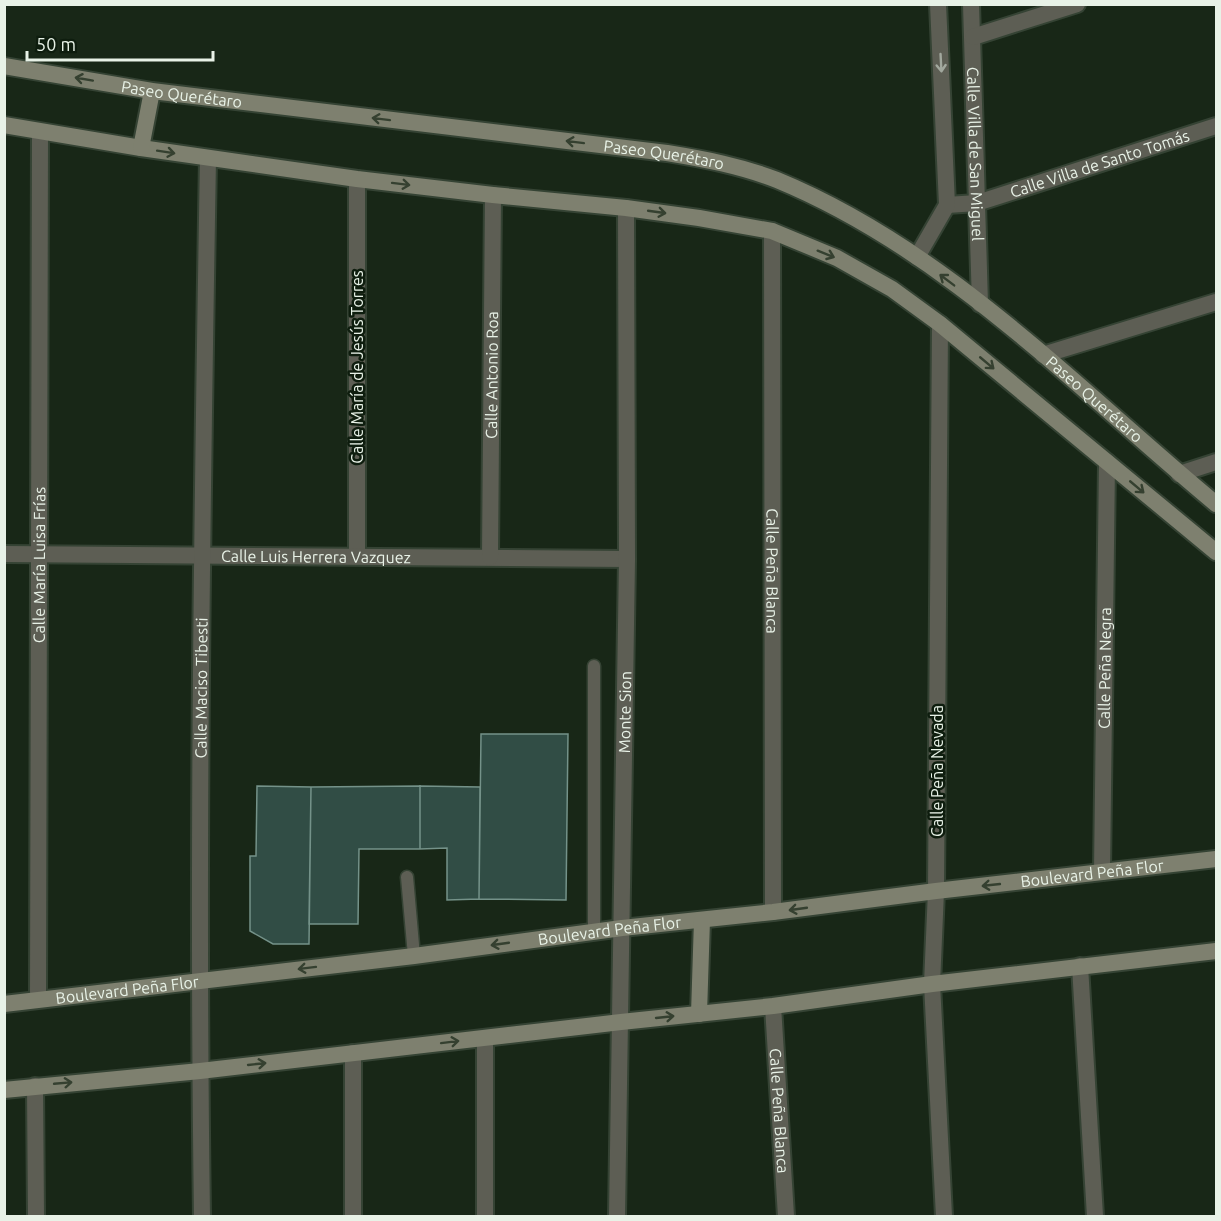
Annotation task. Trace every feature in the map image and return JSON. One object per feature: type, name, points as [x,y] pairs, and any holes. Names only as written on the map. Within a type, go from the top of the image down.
[{"type":"main road","name":"Paseo Querétaro","points":[[4,66],[152,91],[667,153],[722,163],[776,180],[845,213],[917,257],[1043,355],[1216,504]]},
{"type":"main road","points":[[141,148],[152,91]]},
{"type":"main road","points":[[4,125],[141,148],[357,179],[626,208],[772,231],[837,258],[892,289],[940,324],[1216,552]]},
{"type":"main road","name":"Boulevard Peña Flor","points":[[4,1004],[414,956],[622,928],[1216,859]]},
{"type":"main road","points":[[699,1014],[702,920]]},
{"type":"main road","points":[[4,1090],[200,1071],[773,1006],[932,984],[1216,951]]},
{"type":"street","name":"Calle Villa de San Miguel","points":[[917,257],[947,205],[938,4]]},
{"type":"street","name":"Calle Villa de San Miguel","points":[[971,4],[980,304]]},
{"type":"street","points":[[973,37],[1077,4]]},
{"type":"street","name":"Calle Villa de Santo Tomás","points":[[947,205],[977,203],[1216,126]]},
{"type":"street","name":"Calle María Luisa Frías","points":[[38,999],[40,132]]},
{"type":"street","name":"Calle Maciso Tibesti","points":[[202,1216],[199,981],[208,158]]},
{"type":"street","name":"Calle María de Jesús Torres","points":[[357,179],[357,556]]},
{"type":"street","name":"Calle Antonio Roa","points":[[489,557],[493,195]]},
{"type":"street","name":"Monte Sion","points":[[617,1216],[627,559],[626,208]]},
{"type":"street","name":"Calle Peña Blanca","points":[[772,231],[773,912]]},
{"type":"street","points":[[1043,355],[1216,302]]},
{"type":"street","name":"Calle Peña Nevada","points":[[940,324],[936,891],[932,984],[944,1216]]},
{"type":"street","name":"Calle Peña Negra","points":[[1102,872],[1107,462]]},
{"type":"street","points":[[1179,474],[1216,462]]},
{"type":"street","name":"Calle Luis Herrera Vazquez","points":[[4,554],[627,559]]},
{"type":"street","points":[[1080,966],[1095,1216]]},
{"type":"street","name":"Calle Peña Blanca","points":[[773,1006],[786,1216]]},
{"type":"street","points":[[485,1038],[485,1216]]},
{"type":"street","points":[[353,1053],[353,1216]]},
{"type":"street","points":[[35,1086],[36,1216]]},
{"type":"lane","points":[[594,666],[594,932]]},
{"type":"lane","points":[[407,878],[414,956]]},
{"type":"building","points":[[481,734],[568,734],[566,900],[479,899]]},
{"type":"building","points":[[257,786],[311,787],[309,944],[273,944],[250,931],[250,856],[256,856]]},
{"type":"building","points":[[420,786],[420,849],[359,849],[358,924],[309,924],[311,787]]},
{"type":"building","points":[[420,786],[480,787],[479,899],[447,900],[447,848],[420,849]]}]
